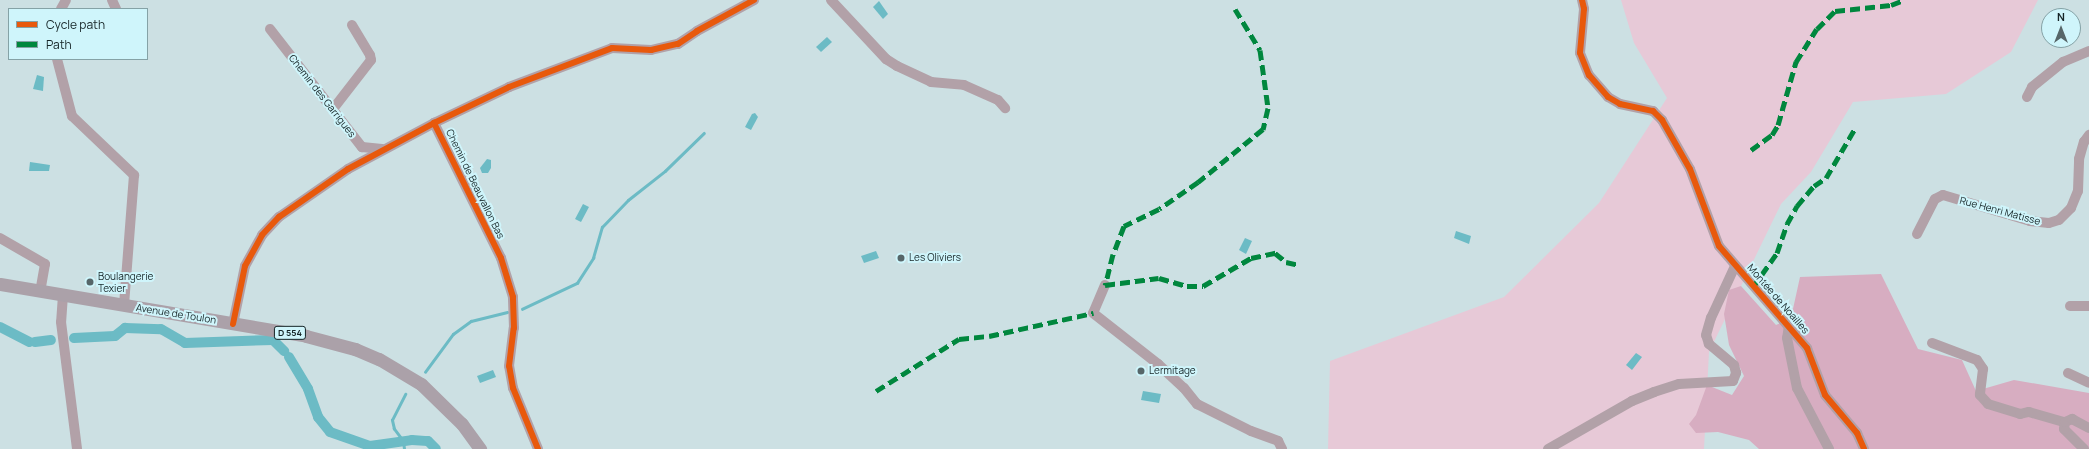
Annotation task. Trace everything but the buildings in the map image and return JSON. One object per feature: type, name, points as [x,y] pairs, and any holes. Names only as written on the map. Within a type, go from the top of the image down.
[{"type":"main road","name":"Avenue de Toulon","points":[[0,284],[330,341],[379,359],[426,389],[462,424],[480,449]]},
{"type":"street","name":"Chemin de Beauvallon Bas","points":[[538,449],[513,388],[509,366],[514,328],[513,297],[501,258],[434,123],[509,87],[612,48],[651,50],[678,44],[697,31],[754,0]]},
{"type":"street","points":[[831,0],[886,59],[897,66],[931,82],[964,85],[998,100],[1005,108]]},
{"type":"street","name":"Montée de Noailles","points":[[1582,0],[1584,9],[1579,49],[1582,61],[1589,75],[1608,97],[1620,104],[1653,111],[1662,120],[1690,169],[1702,197],[1714,238],[1735,266],[1807,348],[1825,395],[1857,433],[1864,449]]},
{"type":"street","points":[[333,109],[371,60],[370,55],[352,25]]},
{"type":"street","name":"Chemin des Garrigues","points":[[270,29],[362,147],[382,149]]},
{"type":"street","points":[[2028,97],[2032,86],[2057,67],[2089,51]]},
{"type":"street","points":[[57,60],[72,116],[134,175],[124,306]]},
{"type":"street","points":[[233,324],[244,266],[262,235],[285,212],[382,149],[434,123]]},
{"type":"street","name":"Rue Henri Matisse","points":[[1918,234],[1935,200],[1943,195],[2030,221],[2054,222],[2066,214],[2074,201],[2078,191],[2081,151],[2089,135]]},
{"type":"street","points":[[0,238],[44,264],[46,269],[40,291]]},
{"type":"street","points":[[1548,449],[1632,401],[1654,392],[1679,384],[1733,382],[1736,373],[1734,365],[1709,344],[1706,335],[1711,318],[1735,266]]},
{"type":"street","points":[[1105,285],[1093,313],[1158,364],[1184,388],[1197,404],[1251,431],[1278,441],[1282,449]]},
{"type":"street","points":[[63,295],[61,322],[77,449]]},
{"type":"street","points":[[2070,306],[2089,306]]},
{"type":"street","points":[[1789,326],[1787,338],[1797,388],[1829,449]]},
{"type":"street","points":[[1932,344],[1977,360],[1983,369],[1980,395],[1988,404],[2020,414],[2029,412],[2065,422],[2072,419],[2089,428]]},
{"type":"street","points":[[2068,373],[2089,383]]},
{"type":"street","points":[[2065,422],[2064,429],[2084,449]]},
{"type":"shaded area","points":[[1621,0],[2038,0],[2011,52],[1946,94],[1853,102],[1811,172],[1781,204],[1709,352],[1704,449],[1328,449],[1330,361],[1504,297],[1599,203],[1667,98],[1634,43]]},
{"type":"shaded area","points":[[1881,274],[1918,349],[1962,360],[1976,391],[2014,380],[2089,393],[2089,449],[1759,449],[1749,440],[1718,432],[1696,433],[1689,424],[1696,415],[1707,385],[1732,395],[1744,376],[1729,345],[1724,314],[1729,290],[1741,286],[1776,325],[1791,318],[1800,277]]},
{"type":"water","points":[[879,1],[888,14],[883,19],[873,7]]},
{"type":"water","points":[[827,37],[832,42],[821,52],[816,47]]},
{"type":"water","points":[[37,75],[44,77],[43,91],[33,89]]},
{"type":"water","points":[[755,113],[758,117],[751,130],[745,127],[752,114]]},
{"type":"water","points":[[487,159],[491,160],[491,168],[488,173],[482,173],[480,168]]},
{"type":"water","points":[[30,162],[50,165],[49,171],[29,171]]},
{"type":"water","points":[[583,204],[589,207],[581,222],[575,219]]},
{"type":"water","points":[[1456,231],[1471,236],[1469,244],[1454,238]]},
{"type":"water","points":[[1245,238],[1252,241],[1246,254],[1239,250]]},
{"type":"water","points":[[876,251],[879,258],[864,263],[861,256]]},
{"type":"water","points":[[1636,353],[1642,357],[1632,370],[1626,365]]},
{"type":"water","points":[[493,370],[496,377],[480,383],[477,376]]},
{"type":"water","points":[[1143,391],[1161,394],[1159,403],[1141,400]]},
{"type":"waterway","points":[[522,309],[577,283],[593,258],[602,227],[628,200],[665,171],[704,133]]},
{"type":"waterway","points":[[425,372],[453,334],[471,321],[507,312]]},
{"type":"waterway","points":[[0,327],[29,342]]},
{"type":"waterway","points":[[74,338],[115,336],[125,328],[161,329],[185,343],[273,340],[284,351]]},
{"type":"waterway","points":[[35,342],[51,340]]},
{"type":"waterway","points":[[289,357],[308,389],[318,417],[330,432],[370,446],[412,440],[428,441],[436,449]]},
{"type":"waterway","points":[[404,449],[403,441],[394,429],[392,420],[405,394]]},
{"type":"marked path","points":[[1751,150],[1772,135],[1778,125],[1796,62],[1817,29],[1835,11],[1891,5],[1904,0]]},
{"type":"marked path","points":[[1235,9],[1260,50],[1268,108],[1263,129],[1198,182],[1159,209],[1124,226],[1113,254],[1105,285],[1159,278],[1187,286],[1203,286],[1251,258],[1275,253],[1286,262],[1299,265]]},
{"type":"marked path","points":[[1753,287],[1777,253],[1787,224],[1797,206],[1814,186],[1826,178],[1854,130]]},
{"type":"marked path","points":[[876,391],[959,339],[989,336],[1093,313]]},
{"type":"cycle path","points":[[538,449],[513,388],[509,366],[514,328],[513,297],[501,258],[434,123],[509,87],[612,48],[651,50],[678,44],[697,31],[754,0]]},
{"type":"cycle path","points":[[1582,0],[1584,9],[1580,53],[1589,75],[1608,97],[1620,104],[1653,111],[1662,120],[1690,169],[1719,246],[1807,348],[1825,395],[1857,433],[1864,449]]},
{"type":"cycle path","points":[[233,324],[245,266],[262,235],[279,217],[348,169],[434,123]]},
{"type":"place","name":"Les Oliviers","points":[[901,258]]},
{"type":"place","name":"Boulangerie Texier","points":[[90,282]]},
{"type":"place","name":"Lermitage","points":[[1141,371]]}]
